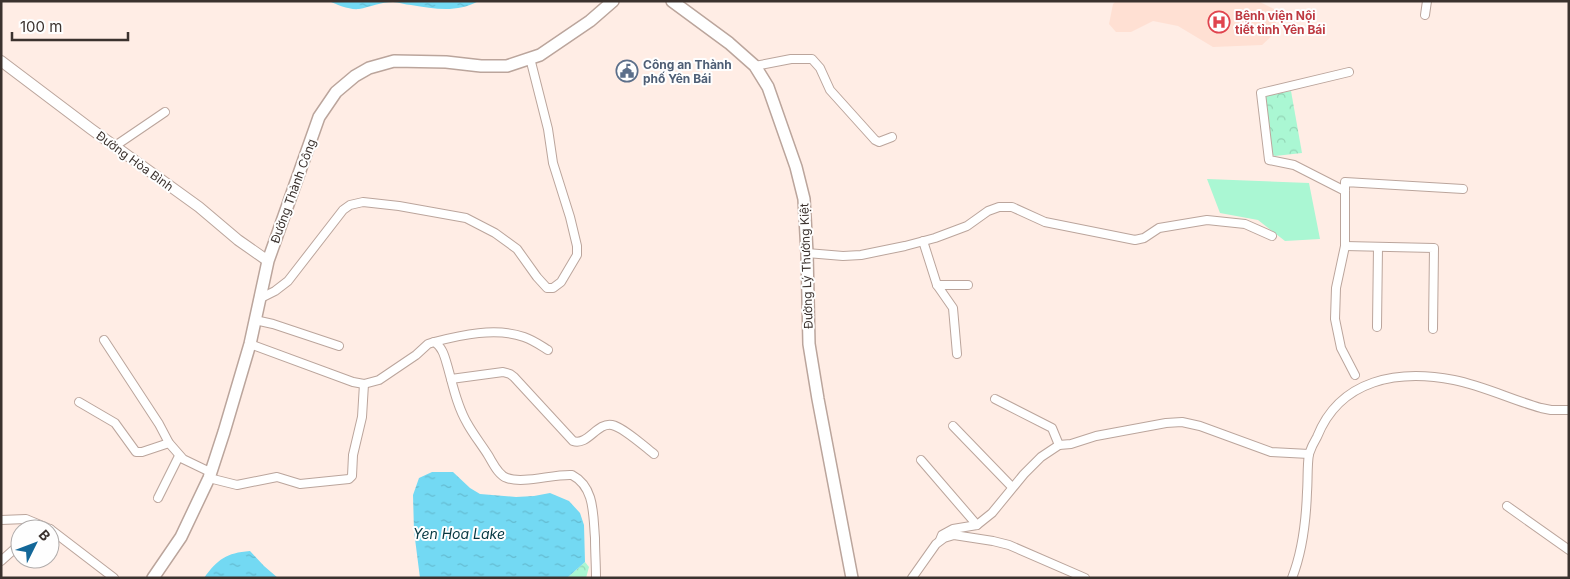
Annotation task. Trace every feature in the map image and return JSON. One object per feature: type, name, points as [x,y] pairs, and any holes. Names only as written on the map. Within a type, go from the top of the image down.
[{"type":"main road","name":"Đường Thành Công","points":[[153,578],[181,537],[210,475],[250,344],[268,261],[319,117],[336,92],[355,76],[369,68],[394,61],[507,66],[540,55],[590,21],[613,1]]},
{"type":"main road","name":"Đường Lý Thường Kiệt","points":[[672,1],[729,42],[756,66],[768,87],[801,184],[804,199],[807,253],[809,344],[852,578]]},
{"type":"street","points":[[1425,15],[1427,1]]},
{"type":"street","points":[[259,299],[276,291],[288,281],[343,210],[359,202],[399,206],[466,218],[495,233],[517,249],[548,288],[553,288],[561,282],[576,255],[576,238],[553,163],[548,129],[530,58]]},
{"type":"street","points":[[756,66],[791,59],[812,59],[820,68],[830,90],[875,140],[878,142],[892,137]]},
{"type":"street","name":"Đường Hòa Bình","points":[[1,61],[199,206],[238,240],[268,261]]},
{"type":"street","points":[[1345,191],[1294,165],[1269,160],[1261,92],[1349,72]]},
{"type":"street","points":[[115,146],[165,112]]},
{"type":"street","points":[[1355,375],[1341,348],[1335,319],[1336,288],[1344,246],[1345,182],[1463,189]]},
{"type":"street","points":[[807,253],[843,256],[860,255],[923,241],[967,226],[988,211],[999,207],[1012,207],[1045,222],[1135,240],[1144,238],[1159,228],[1207,220],[1244,224],[1272,236]]},
{"type":"street","points":[[923,241],[937,285],[953,308],[957,354]]},
{"type":"street","points":[[1344,246],[1434,248],[1432,329]]},
{"type":"street","points":[[1377,327],[1378,247]]},
{"type":"street","points":[[937,285],[968,285]]},
{"type":"street","points":[[255,320],[273,324],[339,346]]},
{"type":"street","points":[[250,344],[353,382],[364,384],[379,380],[416,355],[428,344],[453,337],[498,333],[522,336],[548,350]]},
{"type":"street","points":[[104,340],[159,424],[168,443],[179,456],[210,475],[237,485],[277,477],[300,484],[324,480],[349,479],[352,476],[353,455],[362,417],[364,384]]},
{"type":"street","points":[[434,342],[441,347],[466,422],[505,478],[518,481],[572,475],[583,483],[592,501],[596,578]]},
{"type":"street","points":[[451,379],[503,372],[508,373],[514,377],[573,441],[583,440],[602,427],[610,425],[620,429],[654,454]]},
{"type":"street","points":[[1292,578],[1298,564],[1304,539],[1309,454],[1326,418],[1342,399],[1353,391],[1364,385],[1387,379],[1419,376],[1470,384],[1541,408],[1569,410]]},
{"type":"street","points":[[995,399],[1052,428],[1059,445]]},
{"type":"street","points":[[79,402],[115,423],[136,452],[142,452],[168,443]]},
{"type":"street","points":[[912,578],[942,535],[953,528],[977,525],[992,513],[1012,487],[1041,457],[1059,445],[1071,444],[1096,436],[1175,422],[1200,426],[1271,452],[1309,454]]},
{"type":"street","points":[[953,426],[1012,487]]},
{"type":"street","points":[[158,498],[179,456]]},
{"type":"street","points":[[921,460],[977,525]]},
{"type":"street","points":[[1507,506],[1569,550]]},
{"type":"street","points":[[940,540],[954,536],[993,541],[1017,548],[1085,578]]},
{"type":"street","points":[[60,537],[114,578]]},
{"type":"shaded area","name":"Bệnh viện Nội tiết tỉnh Yên Bái","points":[[1116,1],[1252,1],[1260,2],[1278,11],[1274,34],[1262,45],[1213,47],[1178,26],[1153,21],[1131,32],[1116,32],[1109,24],[1113,4]]},
{"type":"green space","points":[[1291,91],[1302,153],[1275,156],[1273,155],[1263,96]]},
{"type":"green space","points":[[1207,179],[1309,183],[1320,239],[1285,241],[1258,220],[1220,213]]},
{"type":"green space","points":[[585,562],[589,567],[586,578],[567,578]]},
{"type":"water","points":[[329,1],[479,1],[454,9],[429,8],[393,2],[355,9]]},
{"type":"water","name":"Yen Hoa Lake","points":[[432,472],[453,472],[470,488],[480,494],[516,497],[550,493],[569,501],[580,513],[584,525],[585,562],[567,578],[420,578],[414,531],[413,495],[419,478]]},
{"type":"water","points":[[250,551],[278,578],[204,578],[223,558],[235,553]]},
{"type":"place","name":"Bệnh viện Nội tiết tỉnh Yên Bái","points":[[1219,22]]},
{"type":"place","name":"Công an Thành phố Yên Bái","points":[[627,71]]}]
